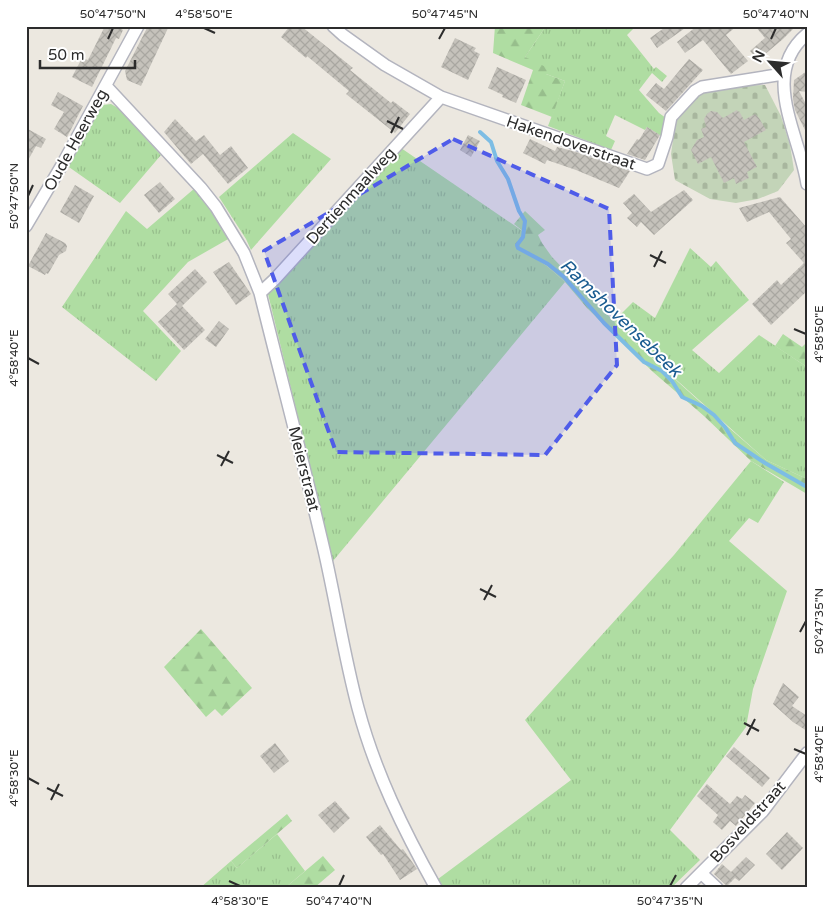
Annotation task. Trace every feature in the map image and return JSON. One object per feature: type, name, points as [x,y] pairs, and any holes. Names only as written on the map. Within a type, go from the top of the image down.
[{"type":"street","name":"Oude Heerweg","points":[[26,226],[138,26]]},
{"type":"street","name":"Hakendoverstraat","points":[[334,26],[343,35],[386,65],[441,97],[647,169],[658,164],[671,117],[702,86],[783,74]]},
{"type":"street","points":[[807,34],[800,40],[790,55],[783,74],[786,106],[805,170],[807,184]]},
{"type":"street","name":"Meierstraat","points":[[106,86],[201,188],[216,207],[244,253],[260,293],[324,550],[358,708],[392,804],[436,888]]},
{"type":"street","name":"Dertienmaalweg","points":[[260,293],[441,97]]},
{"type":"street","name":"Bosveldstraat","points":[[686,888],[763,811],[807,753]]},
{"type":"street","points":[[700,873],[717,888]]},
{"type":"highlighted area","points":[[453,139],[609,209],[617,365],[545,455],[336,452],[264,251]]},
{"type":"green space","points":[[495,26],[546,26],[525,57],[548,68],[546,74],[565,81],[552,117],[521,105],[533,70],[493,53]]},
{"type":"green space","points":[[546,26],[631,26],[633,29],[627,35],[654,69],[656,67],[667,76],[662,82],[652,73],[639,90],[659,113],[666,118],[661,136],[647,127],[645,130],[615,115],[606,136],[615,141],[611,150],[548,126],[565,81],[546,74],[525,57]]},
{"type":"green space","points":[[765,85],[781,116],[790,145],[794,170],[778,191],[758,199],[736,203],[710,199],[675,180],[671,154],[677,118],[699,94],[732,86]]},
{"type":"green space","points":[[111,104],[118,108],[161,155],[120,203],[66,165],[96,111],[103,105]]},
{"type":"green space","points":[[293,133],[331,159],[251,250],[219,197]]},
{"type":"green space","points":[[401,148],[524,232],[515,245],[547,266],[565,282],[333,561],[268,294]]},
{"type":"green space","points":[[195,188],[230,238],[188,262],[143,311],[181,351],[156,381],[62,307],[126,211],[147,229]]},
{"type":"green space","points":[[525,211],[545,230],[538,235],[552,257],[633,341],[766,460],[807,479],[807,494],[751,461],[704,416],[653,372],[587,308],[565,282],[547,266],[515,244],[524,232],[514,224]]},
{"type":"green space","points":[[690,248],[711,267],[716,261],[749,300],[692,350],[719,373],[759,335],[807,367],[807,479],[766,460],[633,341],[614,321],[633,302],[655,318]]},
{"type":"green space","points":[[783,334],[802,347],[807,342],[807,367],[775,346]]},
{"type":"green space","points":[[751,461],[784,482],[758,523],[749,518],[729,541],[787,591],[753,689],[746,727],[670,830],[700,860],[671,888],[444,888],[438,879],[571,780],[525,720],[674,555]]},
{"type":"green space","points":[[201,629],[252,688],[222,716],[215,709],[206,717],[164,667]]},
{"type":"green space","points":[[287,814],[292,821],[237,868],[231,861]]},
{"type":"green space","points":[[277,834],[305,871],[285,888],[200,888],[231,861],[237,868]]},
{"type":"green space","points":[[323,856],[335,870],[314,888],[285,888]]},
{"type":"building","points":[[105,26],[116,26],[123,30],[119,39],[116,38],[92,87],[72,77],[82,58],[88,60]]},
{"type":"building","points":[[148,26],[169,26],[141,86],[127,80],[125,71]]},
{"type":"building","points":[[290,26],[301,26],[353,68],[350,70],[391,103],[393,101],[410,114],[395,133],[346,94],[349,91],[281,37]]},
{"type":"building","points":[[667,26],[688,26],[657,48],[650,38]]},
{"type":"building","points":[[697,26],[737,26],[726,35],[748,61],[731,74],[703,40],[685,53],[677,42]]},
{"type":"building","points":[[755,26],[796,26],[758,60],[750,51],[765,38]]},
{"type":"building","points":[[455,38],[476,48],[474,51],[480,54],[468,80],[441,67]]},
{"type":"building","points":[[689,59],[703,70],[666,111],[646,95],[656,83],[664,89]]},
{"type":"building","points":[[497,67],[526,80],[516,103],[488,88]]},
{"type":"building","points":[[807,71],[807,92],[799,91],[807,106],[807,134],[795,110],[793,99],[794,80]]},
{"type":"building","points":[[58,92],[83,106],[67,137],[54,129],[64,112],[51,105]]},
{"type":"building","points":[[737,110],[744,120],[755,114],[766,130],[744,142],[757,167],[747,172],[749,178],[736,184],[734,178],[724,183],[711,157],[698,164],[691,150],[697,140],[704,137],[701,129],[706,127],[704,119],[707,114],[711,111],[717,112],[723,118]]},
{"type":"building","points":[[175,119],[196,141],[204,135],[220,155],[231,146],[248,168],[228,184],[203,154],[191,164],[164,132]]},
{"type":"building","points":[[647,127],[660,135],[645,160],[627,154],[637,139],[639,140]]},
{"type":"building","points":[[26,128],[46,139],[41,148],[36,146],[26,164]]},
{"type":"building","points":[[468,135],[480,141],[471,157],[460,150]]},
{"type":"building","points":[[530,139],[555,151],[557,147],[576,152],[630,171],[619,188],[547,160],[545,164],[523,153]]},
{"type":"building","points":[[160,182],[175,199],[159,213],[144,195]]},
{"type":"building","points":[[75,185],[94,196],[79,223],[60,212]]},
{"type":"building","points":[[684,190],[693,200],[654,235],[641,222],[637,227],[627,218],[632,213],[623,203],[634,194],[651,212]]},
{"type":"building","points":[[780,197],[807,228],[807,291],[771,325],[752,304],[777,280],[781,285],[804,263],[786,243],[791,239],[769,212],[747,222],[739,208]]},
{"type":"building","points":[[46,233],[67,246],[66,251],[59,255],[48,274],[46,273],[45,275],[28,266]]},
{"type":"building","points":[[229,262],[251,294],[236,305],[213,272]]},
{"type":"building","points":[[195,269],[207,282],[182,306],[205,330],[184,350],[158,322],[177,304],[168,294]]},
{"type":"building","points":[[219,321],[229,329],[216,347],[205,339]]},
{"type":"building","points":[[783,683],[799,697],[792,706],[807,716],[807,731],[793,722],[773,704]]},
{"type":"building","points":[[275,743],[289,761],[274,773],[260,756]]},
{"type":"building","points":[[734,747],[770,778],[762,787],[726,756]]},
{"type":"building","points":[[707,784],[730,804],[737,796],[742,799],[745,795],[755,803],[736,826],[730,821],[722,830],[713,822],[718,815],[697,796]]},
{"type":"building","points":[[335,801],[350,818],[334,833],[318,815]]},
{"type":"building","points":[[380,825],[401,850],[403,849],[417,869],[400,880],[383,854],[381,855],[366,837]]},
{"type":"building","points":[[787,832],[803,848],[782,870],[766,854]]},
{"type":"building","points":[[746,857],[755,865],[739,881],[735,878],[727,886],[714,874],[722,864],[731,872]]},
{"type":"waterway","name":"Ramshovensebeek","points":[[480,132],[491,142],[497,161],[508,179],[519,211],[525,221],[523,237],[517,245],[518,248],[548,264],[564,277],[604,323],[644,362],[662,371],[672,381],[682,397],[702,406],[714,415],[725,427],[735,443],[807,487]]}]
